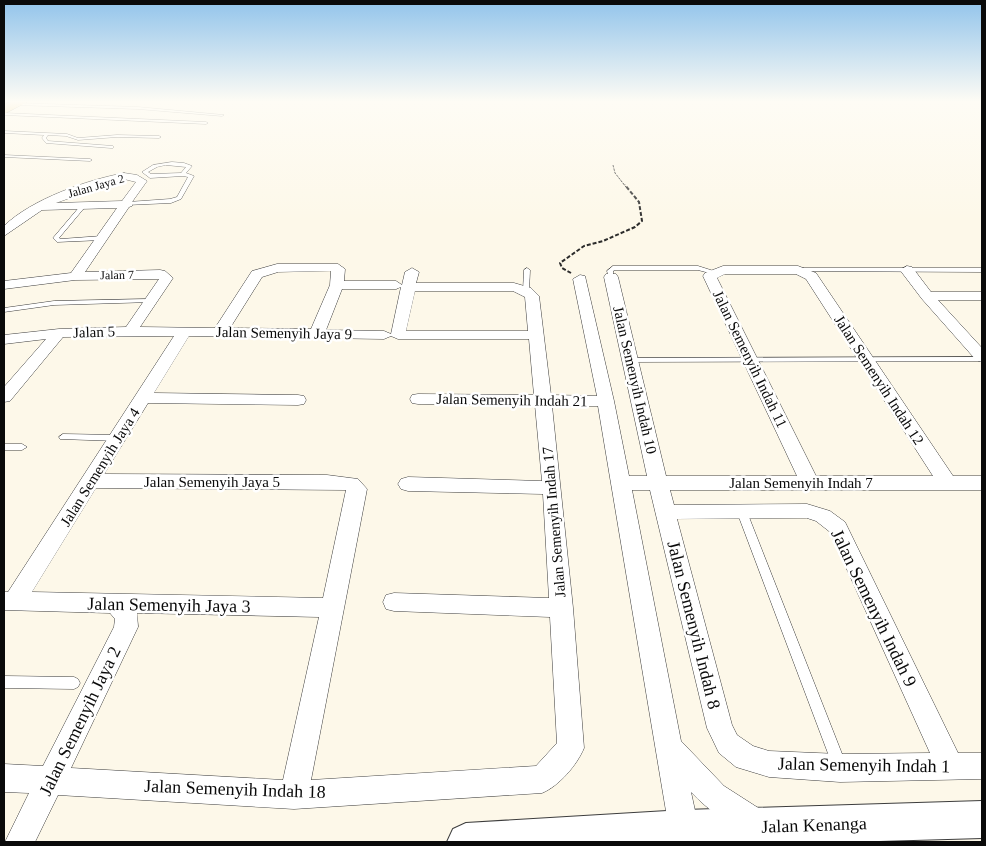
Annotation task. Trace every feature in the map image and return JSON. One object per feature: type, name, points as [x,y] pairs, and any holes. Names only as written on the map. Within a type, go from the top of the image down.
[{"type":"street","name":"Jalan Jaya 2","points":[[4,232],[8,223],[65,194],[128,176],[142,181],[128,204]]},
{"type":"street","points":[[42,207],[128,204]]},
{"type":"street","points":[[76,276],[128,204]]},
{"type":"street","points":[[220,332],[257,274],[277,268],[334,267],[338,269],[337,285],[317,334]]},
{"type":"street","name":"Jalan Semenyih Indah 11","points":[[805,273],[723,270],[710,276],[809,482]]},
{"type":"street","points":[[907,270],[927,296],[982,357]]},
{"type":"street","points":[[391,335],[402,286],[412,272]]},
{"type":"street","name":"Jalan Semenyih Indah 12","points":[[805,273],[866,360],[948,484]]},
{"type":"street","name":"Jalan 7","points":[[4,285],[76,276],[160,274],[166,278],[130,330]]},
{"type":"street","name":"Jalan Semenyih Indah 10","points":[[611,277],[658,482]]},
{"type":"street","points":[[580,279],[606,402],[684,829]]},
{"type":"street","points":[[337,285],[514,287],[529,294]]},
{"type":"street","name":"Jalan Semenyih Indah 17","points":[[529,294],[544,400],[562,608],[571,748]]},
{"type":"street","points":[[927,296],[982,296]]},
{"type":"street","name":"Jalan Semenyih Jaya 9","points":[[184,331],[391,335],[536,335]]},
{"type":"street","name":"Jalan 5","points":[[4,339],[59,332],[184,331]]},
{"type":"street","name":"Jalan Semenyih Jaya 4","points":[[9,602],[119,438],[184,331]]},
{"type":"street","points":[[4,397],[59,332]]},
{"type":"street","points":[[144,398],[298,400]]},
{"type":"street","name":"Jalan Semenyih Indah 21","points":[[418,399],[606,402]]},
{"type":"street","name":"Jalan Semenyih Jaya 5","points":[[91,481],[351,484],[358,488],[334,608]]},
{"type":"street","name":"Jalan Semenyih Indah 7","points":[[620,482],[982,483]]},
{"type":"street","name":"Jalan Semenyih Indah 8","points":[[658,482],[720,728],[728,744],[746,758]]},
{"type":"street","points":[[408,484],[552,488]]},
{"type":"street","name":"Jalan Semenyih Indah 9","points":[[666,512],[808,511],[823,516],[838,527],[950,766]]},
{"type":"street","name":"Jalan Semenyih Jaya 3","points":[[9,602],[334,608]]},
{"type":"street","points":[[394,602],[562,608]]},
{"type":"street","name":"Jalan Semenyih Jaya 2","points":[[20,842],[126,626],[128,616],[124,608],[114,604]]},
{"type":"street","points":[[294,795],[334,608]]},
{"type":"street","name":"Jalan Semenyih Indah 18","points":[[4,778],[294,795],[542,779],[571,748]]},
{"type":"street","points":[[669,748],[714,796],[762,826]]},
{"type":"street","name":"Jalan Semenyih Indah 1","points":[[746,758],[769,764],[840,768],[982,766]]},
{"type":"street","name":"Jalan Kenanga","points":[[466,842],[684,829],[982,819]]},
{"type":"lane","points":[[46,141],[111,147]]},
{"type":"lane","points":[[4,156],[90,160]]},
{"type":"lane","points":[[128,204],[171,201],[179,198],[191,176],[183,174],[150,176],[145,172],[160,165],[182,164],[189,166],[183,174]]},
{"type":"lane","points":[[83,206],[56,238],[59,241],[102,238]]},
{"type":"lane","points":[[611,277],[610,271],[613,268],[698,268],[717,273]]},
{"type":"lane","points":[[527,270],[529,294]]},
{"type":"lane","points":[[805,273],[982,270]]},
{"type":"lane","points":[[4,310],[54,302],[150,300]]},
{"type":"lane","points":[[630,360],[750,361],[982,357]]},
{"type":"lane","points":[[63,437],[119,438]]},
{"type":"lane","points":[[4,447],[22,447]]},
{"type":"lane","points":[[742,512],[840,768]]},
{"type":"lane","points":[[4,682],[74,683]]},
{"type":"path","points":[[580,279],[562,268],[560,263],[573,252],[635,227],[642,221],[639,202],[622,183],[615,173],[613,165]]}]
